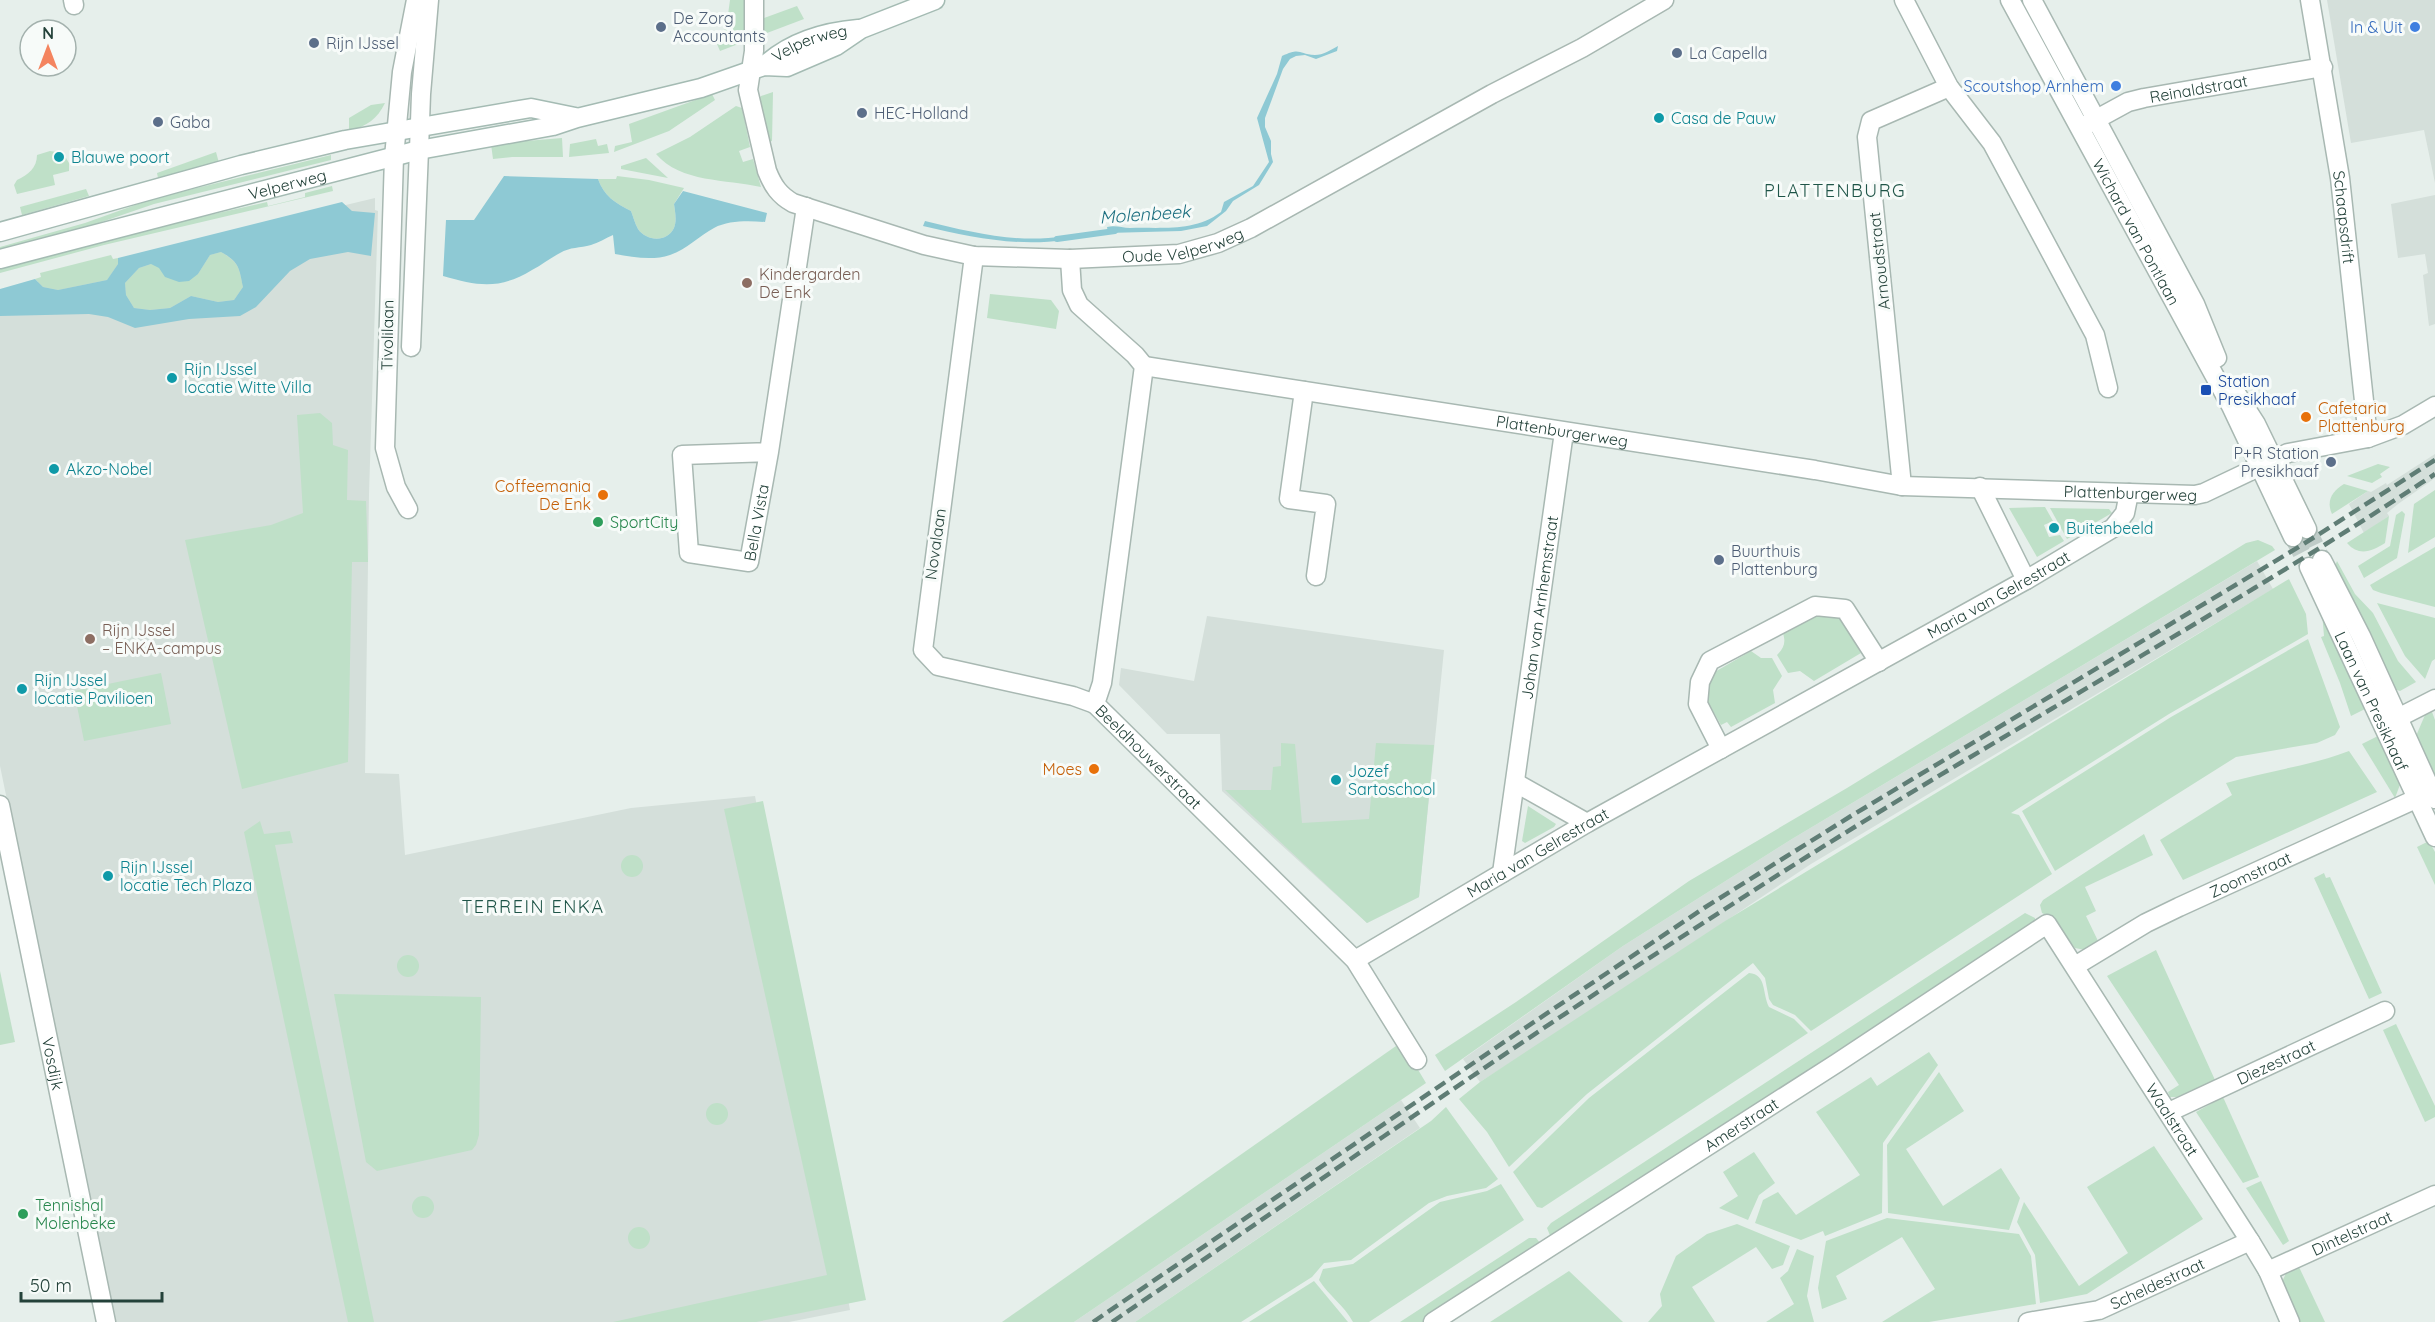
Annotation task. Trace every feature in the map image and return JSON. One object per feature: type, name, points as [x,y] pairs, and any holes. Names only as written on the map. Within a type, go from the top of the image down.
[{"type":"street","name":"Tivolilaan","points":[[408,509],[396,488],[385,448],[395,132],[402,72],[416,0]]},
{"type":"street","name":"Tivolilaan","points":[[411,347],[420,127],[429,0]]},
{"type":"street","name":"Oude Velperweg","points":[[754,0],[754,51],[757,69],[748,90],[765,164],[772,184],[781,196],[806,207],[930,247],[974,256],[1070,259],[1179,254],[1218,243],[1251,228],[1582,48],[1664,0]]},
{"type":"street","name":"Velperweg","points":[[0,260],[419,150],[553,126],[577,118],[671,96],[757,69],[787,67],[836,45],[861,29],[935,0]]},
{"type":"street","points":[[1904,0],[1949,87],[1992,143],[2090,325],[2095,335],[2108,388]]},
{"type":"street","name":"Wichard van Pontlaan","points":[[2010,0],[2230,406],[2266,463]]},
{"type":"street","name":"Wichard van Pontlaan","points":[[2032,0],[2194,304],[2209,343],[2266,463]]},
{"type":"street","name":"Schaapsdrift","points":[[2310,0],[2340,178],[2368,438]]},
{"type":"street","name":"Reinaldstraat","points":[[2080,128],[2128,102],[2323,67]]},
{"type":"street","name":"Arnoudstraat","points":[[1902,486],[1867,137],[1871,122],[1949,87]]},
{"type":"street","name":"Velperweg","points":[[0,232],[241,165],[345,140],[531,108],[577,118]]},
{"type":"street","name":"Bella Vista","points":[[769,452],[682,454],[689,553],[749,562],[769,452],[806,207]]},
{"type":"street","name":"Novalaan","points":[[974,256],[922,650],[938,666],[1073,696],[1095,704]]},
{"type":"street","points":[[1070,259],[1072,290],[1079,305],[1135,355],[1144,366]]},
{"type":"street","name":"Plattenburgerweg","points":[[1144,366],[1815,470],[1902,486],[2204,494],[2266,463],[2307,448],[2368,438],[2403,425],[2435,406]]},
{"type":"street","name":"Beeldhouwerstraat","points":[[1144,366],[1102,683],[1095,704],[1355,960],[1417,1060]]},
{"type":"street","points":[[1304,392],[1289,499],[1326,504],[1316,576]]},
{"type":"street","name":"Johan van Arnhemstraat","points":[[1502,873],[1564,432]]},
{"type":"street","points":[[2266,463],[2300,533]]},
{"type":"street","points":[[1980,487],[2026,580]]},
{"type":"street","name":"Maria van Gelrestraat","points":[[1355,960],[1587,823],[2026,580],[2113,528],[2125,513],[2129,492]]},
{"type":"street","name":"Laan van Presikhaaf","points":[[2315,563],[2428,796],[2435,837]]},
{"type":"street","points":[[1721,749],[1698,704],[1700,682],[1710,661],[1748,639],[1815,606],[1845,609],[1879,662]]},
{"type":"street","points":[[2391,721],[2435,699]]},
{"type":"street","points":[[1516,783],[1587,823]]},
{"type":"street","name":"Zoomstraat","points":[[2075,966],[2146,923],[2179,907],[2428,796]]},
{"type":"street","name":"Vosdijk","points":[[0,805],[106,1322]]},
{"type":"street","name":"Waalstraat","points":[[2047,924],[2250,1241],[2268,1271],[2290,1322]]},
{"type":"street","name":"Amerstraat","points":[[1433,1322],[1837,1063],[2047,924]]},
{"type":"street","name":"Diezestraat","points":[[2169,1112],[2385,1011]]},
{"type":"street","name":"Dintelstraat","points":[[2268,1271],[2435,1195]]},
{"type":"street","name":"Scheldestraat","points":[[2036,1321],[2099,1310],[2250,1241]]},
{"type":"shaded area","points":[[2327,0],[2435,0],[2435,183],[2424,130],[2351,143]]},
{"type":"shaded area","points":[[2435,195],[2435,324],[2429,326],[2423,275],[2428,273],[2425,254],[2398,258],[2391,204]]},
{"type":"shaded area","points":[[375,198],[375,210],[378,211],[369,494],[365,773],[399,774],[405,855],[631,808],[755,796],[850,1310],[789,1322],[115,1322],[0,766],[0,292],[183,244]]},
{"type":"shaded area","points":[[2435,454],[2435,478],[2398,504],[2387,513],[2389,516],[2364,533],[2349,504],[2368,491],[2371,492],[2386,483],[2387,485]]},
{"type":"shaded area","points":[[2257,561],[2273,589],[1811,864],[1576,1021],[1480,1082],[1463,1059],[1623,946],[1792,839]]},
{"type":"shaded area","points":[[1207,616],[1444,650],[1419,897],[1367,923],[1222,791],[1220,734],[1167,734],[1119,685],[1121,668],[1194,681]]},
{"type":"shaded area","points":[[1401,1100],[1420,1128],[1135,1322],[1074,1322]]},
{"type":"green space","points":[[730,0],[745,0],[744,39],[741,43],[720,51],[717,44],[725,29],[732,32],[734,24],[727,22]]},
{"type":"green space","points":[[797,6],[804,19],[767,33],[762,32],[761,19]]},
{"type":"green space","points":[[773,92],[772,141],[766,143],[758,100],[761,96]]},
{"type":"green space","points":[[712,94],[715,100],[669,131],[614,152],[615,146],[632,142],[629,124]]},
{"type":"green space","points":[[385,103],[371,121],[349,131],[349,118],[371,105]]},
{"type":"green space","points":[[736,106],[742,108],[750,147],[739,151],[743,162],[753,159],[761,187],[691,175],[666,163],[656,154],[690,137]]},
{"type":"green space","points":[[562,138],[563,157],[493,159],[491,144]]},
{"type":"green space","points":[[596,139],[598,146],[607,144],[609,153],[569,157],[570,144]]},
{"type":"green space","points":[[50,151],[63,153],[69,163],[69,171],[53,175],[55,185],[17,194],[14,185],[17,180],[31,170],[37,155]]},
{"type":"green space","points":[[216,152],[219,163],[158,178],[157,173]]},
{"type":"green space","points":[[331,155],[331,160],[154,204],[0,253],[0,247],[85,223],[152,199]]},
{"type":"green space","points":[[646,158],[668,178],[621,169],[621,166]]},
{"type":"green space","points":[[617,176],[684,188],[674,204],[676,216],[671,233],[656,239],[642,233],[631,211],[611,198],[603,190],[598,179],[616,179]]},
{"type":"green space","points":[[332,186],[333,191],[104,245],[0,273],[0,267],[103,239],[267,202],[268,206],[305,197],[305,193]]},
{"type":"green space","points":[[86,189],[89,196],[22,215],[20,207]]},
{"type":"green space","points":[[221,252],[235,263],[240,275],[243,287],[234,300],[218,302],[191,296],[170,308],[150,310],[134,308],[126,295],[125,283],[139,268],[151,264],[198,274],[210,255]]},
{"type":"green space","points":[[111,255],[113,259],[118,258],[118,264],[107,280],[58,290],[43,287],[35,279],[41,277],[40,273]]},
{"type":"green space","points":[[990,294],[1051,300],[1059,311],[1056,329],[987,318]]},
{"type":"green space","points":[[320,413],[332,423],[333,445],[348,450],[347,500],[366,501],[368,562],[352,562],[348,762],[242,789],[185,540],[271,525],[303,513],[297,415]]},
{"type":"green space","points":[[2378,464],[2390,467],[2380,474],[2382,477],[2372,483],[2347,476]]},
{"type":"green space","points":[[2344,484],[2368,491],[2332,514],[2331,497]]},
{"type":"green space","points":[[2435,490],[2435,537],[2408,553],[2414,504]]},
{"type":"green space","points":[[2045,507],[2053,521],[2044,525],[2049,537],[2060,535],[2064,541],[2037,557],[2009,508]]},
{"type":"green space","points":[[2050,508],[2109,509],[2112,513],[2067,539]]},
{"type":"green space","points":[[2402,511],[2405,514],[2397,558],[2364,578],[2358,566],[2390,546],[2396,515]]},
{"type":"green space","points":[[2389,516],[2385,543],[2370,550],[2361,551],[2347,543]]},
{"type":"green space","points":[[2258,540],[2272,546],[2275,550],[1792,839],[1623,946],[1445,1071],[1435,1055],[1516,1002],[1689,881],[1847,788],[2246,543]]},
{"type":"green space","points":[[2435,547],[2435,607],[2373,590],[2370,585]]},
{"type":"green space","points":[[2337,561],[2355,594],[2373,613],[2398,661],[2416,682],[2400,691],[2394,689],[2333,571]]},
{"type":"green space","points":[[2289,579],[2306,614],[2308,634],[2169,714],[2011,813],[2019,815],[2052,874],[1811,1031],[1795,1015],[1773,1005],[1769,999],[1765,978],[1753,963],[1587,1094],[1509,1167],[1487,1132],[1459,1099],[1480,1082],[1725,921]]},
{"type":"green space","points":[[2377,603],[2435,618],[2435,659],[2425,679],[2405,656]]},
{"type":"green space","points":[[2322,612],[2369,707],[2351,716],[2321,637],[2324,636]]},
{"type":"green space","points":[[1817,613],[1842,619],[1861,653],[1814,681],[1800,671],[1788,673],[1777,655],[1784,645],[1783,633]]},
{"type":"green space","points":[[2308,639],[2340,727],[2335,735],[2317,743],[2236,757],[2055,871],[2022,811],[2171,717]]},
{"type":"green space","points":[[1751,651],[1761,658],[1772,658],[1782,676],[1773,690],[1775,703],[1731,727],[1727,722],[1721,725],[1705,697],[1713,673]]},
{"type":"green space","points":[[161,673],[171,724],[84,741],[74,691]]},
{"type":"green space","points":[[2432,712],[2435,720],[2435,781],[2416,736],[2425,715]]},
{"type":"green space","points":[[2382,734],[2401,782],[2395,798],[2362,744]]},
{"type":"green space","points":[[1281,743],[1295,744],[1302,823],[1369,819],[1376,743],[1434,745],[1419,897],[1367,923],[1225,790],[1271,790],[1273,767],[1281,766]]},
{"type":"green space","points":[[2349,751],[2377,792],[2183,880],[2160,840],[2232,795],[2226,783],[2319,761]]},
{"type":"green space","points":[[763,801],[866,1300],[756,1322],[613,1322],[827,1275],[724,809]]},
{"type":"green space","points":[[1528,806],[1556,824],[1525,843],[1522,841]]},
{"type":"green space","points":[[260,821],[264,834],[290,831],[293,843],[275,845],[374,1322],[348,1322],[244,832]]},
{"type":"green space","points":[[2144,834],[2153,855],[2085,887],[2096,911],[2086,916],[2099,943],[2085,950],[2075,948],[2050,917],[2042,913],[2040,905],[2043,900]]},
{"type":"green space","points":[[2429,841],[2435,852],[2435,885],[2417,847]]},
{"type":"green space","points":[[632,855],[640,858],[643,866],[640,874],[632,877],[624,874],[621,866],[624,858]]},
{"type":"green space","points":[[2324,873],[2326,878],[2330,877],[2382,993],[2369,999],[2314,878]]},
{"type":"green space","points":[[2025,913],[2035,918],[2035,924],[1551,1238],[1547,1228],[1551,1223]]},
{"type":"green space","points":[[2156,950],[2215,1080],[2177,1097],[2170,1097],[2168,1092],[2179,1085],[2107,976]]},
{"type":"green space","points":[[408,955],[416,958],[419,966],[416,974],[408,977],[400,974],[397,966],[400,958]]},
{"type":"green space","points":[[0,971],[15,1042],[0,1045]]},
{"type":"green space","points":[[1749,973],[1759,977],[1769,1007],[1794,1019],[1808,1033],[1542,1208],[1537,1207],[1513,1172],[1589,1098]]},
{"type":"green space","points":[[334,994],[481,997],[479,1135],[472,1150],[377,1171],[366,1162]]},
{"type":"green space","points":[[2396,1024],[2435,1106],[2435,1117],[2425,1122],[2383,1030]]},
{"type":"green space","points":[[1396,1046],[1414,1063],[1426,1083],[1074,1322],[1002,1322]]},
{"type":"green space","points":[[1929,1052],[1938,1065],[1883,1143],[1882,1213],[1825,1236],[1823,1231],[1801,1240],[1755,1223],[1763,1200],[1778,1192],[1796,1215],[1860,1175],[1816,1112],[1871,1077],[1877,1086]]},
{"type":"green space","points":[[1939,1072],[1964,1111],[1906,1149],[1943,1206],[2001,1168],[2020,1198],[2009,1230],[1888,1213],[1887,1145]]},
{"type":"green space","points":[[2223,1097],[2259,1177],[2243,1183],[2196,1112]]},
{"type":"green space","points":[[717,1103],[725,1106],[728,1114],[725,1122],[717,1125],[709,1122],[706,1114],[709,1106]]},
{"type":"green space","points":[[1446,1107],[1498,1179],[1486,1188],[1447,1196],[1429,1203],[1351,1260],[1324,1263],[1312,1277],[1241,1322],[1135,1322],[1431,1121]]},
{"type":"green space","points":[[2154,1146],[2203,1219],[2087,1294],[2040,1303],[2035,1255],[2017,1222],[2024,1202],[2079,1286],[2128,1253],[2087,1187]]},
{"type":"green space","points":[[1754,1152],[1775,1183],[1759,1195],[1748,1220],[1719,1208],[1738,1196],[1723,1172]]},
{"type":"green space","points":[[2261,1181],[2289,1241],[2283,1245],[2246,1188]]},
{"type":"green space","points":[[1501,1184],[1524,1220],[1369,1322],[1353,1322],[1319,1280],[1323,1269],[1353,1264],[1440,1202],[1487,1191]]},
{"type":"green space","points":[[423,1196],[431,1199],[434,1207],[431,1215],[423,1218],[415,1215],[412,1207],[415,1199]]},
{"type":"green space","points":[[1887,1218],[2019,1234],[2031,1256],[2036,1304],[1929,1322],[1882,1322],[1935,1289],[1902,1237],[1836,1276],[1847,1299],[1822,1309],[1818,1288],[1826,1241]]},
{"type":"green space","points":[[1737,1224],[1790,1246],[1783,1265],[1772,1269],[1756,1247],[1692,1287],[1715,1322],[1648,1322],[1662,1306],[1660,1294],[1676,1256],[1707,1234]]},
{"type":"green space","points":[[639,1227],[647,1230],[650,1238],[647,1246],[639,1249],[631,1246],[628,1238],[631,1230]]},
{"type":"green space","points":[[1529,1238],[1536,1238],[1541,1244],[1423,1322],[1400,1322]]},
{"type":"green space","points":[[1797,1249],[1814,1256],[1807,1296],[1814,1322],[1766,1322],[1794,1304],[1780,1278],[1788,1271]]},
{"type":"green space","points":[[2299,1267],[2325,1322],[2300,1322],[2282,1282],[2286,1273]]},
{"type":"green space","points":[[1569,1271],[1623,1322],[1490,1322]]},
{"type":"green space","points":[[1314,1281],[1348,1322],[1249,1322]]},
{"type":"water","points":[[1338,46],[1337,51],[1316,59],[1305,55],[1296,56],[1290,59],[1283,69],[1265,118],[1273,162],[1259,185],[1233,201],[1226,211],[1207,226],[1181,231],[1108,233],[1107,227],[1110,226],[1166,228],[1200,223],[1221,212],[1224,202],[1253,186],[1269,162],[1257,118],[1277,74],[1282,56],[1296,51],[1318,55]]},
{"type":"water","points":[[504,176],[598,179],[603,190],[611,198],[631,211],[642,233],[656,239],[667,236],[674,228],[676,216],[674,204],[683,191],[767,213],[765,222],[720,225],[682,249],[663,257],[642,258],[615,254],[613,235],[591,245],[564,251],[509,281],[478,284],[443,276],[446,220],[474,220]]},
{"type":"water","points":[[342,202],[352,211],[375,213],[371,256],[348,252],[310,259],[290,271],[256,307],[240,316],[189,319],[135,328],[108,317],[89,314],[0,316],[0,289],[35,279],[43,287],[58,290],[107,280],[118,264],[118,258]],"holes":[[[221,252],[231,259],[240,274],[243,287],[234,300],[218,302],[191,296],[170,308],[150,310],[134,308],[126,295],[125,283],[139,268],[151,264],[159,268],[165,277],[179,282],[189,281],[198,274],[210,255]]]},
{"type":"water","points":[[925,221],[994,236],[1029,239],[1064,236],[1065,240],[1011,242],[994,240],[923,226]]},
{"type":"waterway","name":"Molenbeek","points":[[1057,239],[1115,231]]},
{"type":"tunnel","points":[[2307,529],[2322,560]]},
{"type":"tunnel","points":[[2293,537],[2309,567]]},
{"type":"railway","points":[[1093,1322],[1704,908],[1851,816],[2302,545],[2435,460]]},
{"type":"railway","points":[[1112,1322],[1458,1086],[1720,912],[1965,760],[2202,620],[2435,474]]},
{"type":"place","name":"De Zorg Accountants","points":[[661,27]]},
{"type":"place","name":"In & Uit","points":[[2415,27]]},
{"type":"place","name":"Rijn IJssel","points":[[314,43]]},
{"type":"place","name":"La Capella","points":[[1677,53]]},
{"type":"place","name":"Scoutshop Arnhem","points":[[2116,86]]},
{"type":"place","name":"HEC-Holland","points":[[862,113]]},
{"type":"place","name":"Casa de Pauw","points":[[1659,118]]},
{"type":"place","name":"Gaba","points":[[158,122]]},
{"type":"place","name":"Blauwe poort","points":[[59,157]]},
{"type":"place","name":"Kindergarden De Enk","points":[[747,283]]},
{"type":"place","name":"Rijn IJssel locatie Witte Villa","points":[[172,378]]},
{"type":"place","name":"Station Presikhaaf","points":[[2206,390]]},
{"type":"place","name":"Cafetaria Plattenburg","points":[[2306,417]]},
{"type":"place","name":"P+R Station Presikhaaf","points":[[2331,462]]},
{"type":"place","name":"Akzo-Nobel","points":[[54,469]]},
{"type":"place","name":"Coffeemania De Enk","points":[[603,495]]},
{"type":"place","name":"SportCity","points":[[598,522]]},
{"type":"place","name":"Buitenbeeld","points":[[2054,528]]},
{"type":"place","name":"Buurthuis Plattenburg","points":[[1719,560]]},
{"type":"place","name":"Rijn IJssel – ENKA-campus","points":[[90,639]]},
{"type":"place","name":"Rijn IJssel locatie Pavilioen","points":[[22,689]]},
{"type":"place","name":"Moes","points":[[1094,769]]},
{"type":"place","name":"Jozef Sartoschool","points":[[1336,780]]},
{"type":"place","name":"Rijn IJssel locatie Tech Plaza","points":[[108,876]]},
{"type":"place","name":"Tennishal Molenbeke","points":[[23,1214]]},
{"type":"district","name":"PLATTENBURG","points":[[1835,190]]},
{"type":"district","name":"TERREIN ENKA","points":[[533,906]]}]
